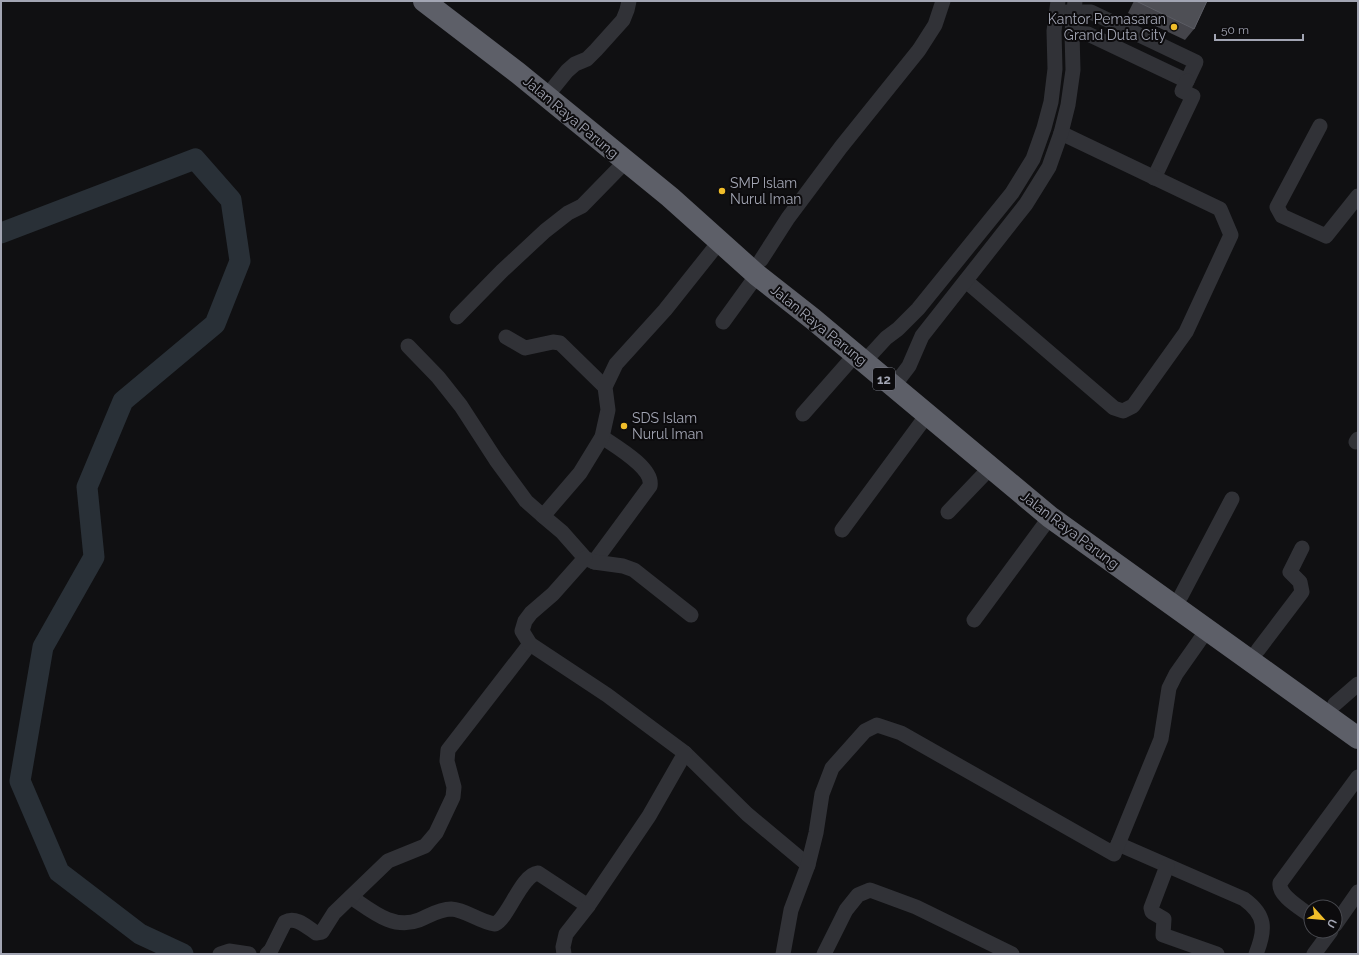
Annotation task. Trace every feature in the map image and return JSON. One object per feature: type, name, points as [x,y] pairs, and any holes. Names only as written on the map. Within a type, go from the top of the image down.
[{"type":"highway","name":"Jalan Raya Parung","points":[[424,1],[602,135],[864,356],[1181,596],[1258,650],[1346,717],[1358,738]]},
{"type":"highway","name":"Jalan Raya Parung","points":[[444,1],[500,42],[554,87],[602,135],[625,162],[720,241],[759,268]]},
{"type":"highway","name":"Jalan Raya Parung","points":[[898,382],[927,415],[1050,517],[1207,630],[1264,669],[1346,717]]},
{"type":"street","points":[[554,87],[566,71],[575,64],[587,59],[619,25],[627,10],[628,1]]},
{"type":"street","points":[[723,322],[759,268],[788,218],[841,147],[919,50],[935,25],[943,1]]},
{"type":"street","points":[[803,414],[864,356],[898,329],[918,310],[1012,193],[1032,159],[1044,128],[1051,102],[1055,69],[1057,7],[1074,7],[1091,12],[1196,62],[1182,91],[1193,96],[1154,178]]},
{"type":"street","points":[[898,382],[909,366],[917,345],[933,322],[1026,204],[1049,167],[1061,133],[1068,105],[1072,70],[1074,7]]},
{"type":"street","points":[[1072,33],[1088,34],[1187,81]]},
{"type":"street","points":[[1320,126],[1277,206],[1279,212],[1282,216],[1326,236],[1358,196]]},
{"type":"street","points":[[966,281],[1114,408],[1123,411],[1133,406],[1186,332],[1231,235],[1220,209],[1061,133]]},
{"type":"street","points":[[1032,159],[1049,167]]},
{"type":"street","points":[[457,317],[502,271],[545,231],[568,213],[582,206],[625,162]]},
{"type":"street","points":[[543,516],[580,473],[602,437],[608,410],[605,387],[616,364],[665,310],[720,241]]},
{"type":"street","points":[[918,310],[933,322]]},
{"type":"street","points":[[898,329],[917,345]]},
{"type":"street","points":[[506,337],[525,348],[553,342],[560,343],[605,387]]},
{"type":"street","points":[[408,346],[438,377],[526,501],[562,532],[590,560],[623,566],[634,570],[691,615]]},
{"type":"street","points":[[842,530],[927,415]]},
{"type":"street","points":[[602,437],[633,459],[645,472],[651,482],[650,486],[590,560],[531,612],[525,621],[522,631],[530,644],[607,695],[685,753],[747,814],[808,865]]},
{"type":"street","points":[[948,512],[990,468]]},
{"type":"street","points":[[1181,596],[1232,499]]},
{"type":"street","points":[[974,620],[1050,517]]},
{"type":"street","points":[[1258,650],[1302,592],[1300,582],[1290,572],[1302,548]]},
{"type":"street","points":[[783,954],[791,910],[808,865],[816,833],[822,794],[832,768],[865,731],[877,725],[901,733],[1114,854],[1161,739],[1169,688],[1176,674],[1207,630]]},
{"type":"street","points":[[266,954],[271,950],[285,922],[295,920],[316,933],[322,932],[334,913],[388,861],[425,846],[436,833],[453,797],[454,787],[447,761],[448,750],[530,644]]},
{"type":"street","points":[[1346,717],[1358,684]]},
{"type":"street","points":[[564,954],[563,947],[566,934],[588,906],[649,816],[685,753]]},
{"type":"street","points":[[1303,909],[1283,893],[1280,887],[1280,882],[1358,777]]},
{"type":"street","points":[[1118,844],[1244,899],[1254,906],[1261,917],[1262,928],[1256,954]]},
{"type":"street","points":[[1167,866],[1151,908],[1152,912],[1164,919],[1163,935],[1217,954]]},
{"type":"street","points":[[352,897],[387,920],[398,923],[409,923],[441,910],[450,909],[468,913],[495,924],[503,917],[512,899],[532,875],[538,873],[588,906]]},
{"type":"street","points":[[824,954],[846,910],[858,895],[870,890],[916,907],[1012,954]]},
{"type":"street","points":[[1343,913],[1358,892]]},
{"type":"street","points":[[1314,954],[1325,939]]},
{"type":"street","points":[[220,954],[229,951],[249,954]]},
{"type":"building","points":[[1136,1],[1207,1],[1194,29]]},
{"type":"waterway","points":[[1,233],[195,159],[231,200],[240,261],[215,324],[123,401],[87,487],[94,557],[43,647],[20,781],[59,872],[140,934],[183,954]]},
{"type":"place","name":"Kantor Pemasaran Grand Duta City","points":[[1174,27]]},
{"type":"place","name":"SMP Islam Nurul Iman","points":[[722,191]]},
{"type":"place","name":"SDS Islam Nurul Iman","points":[[624,426]]}]
